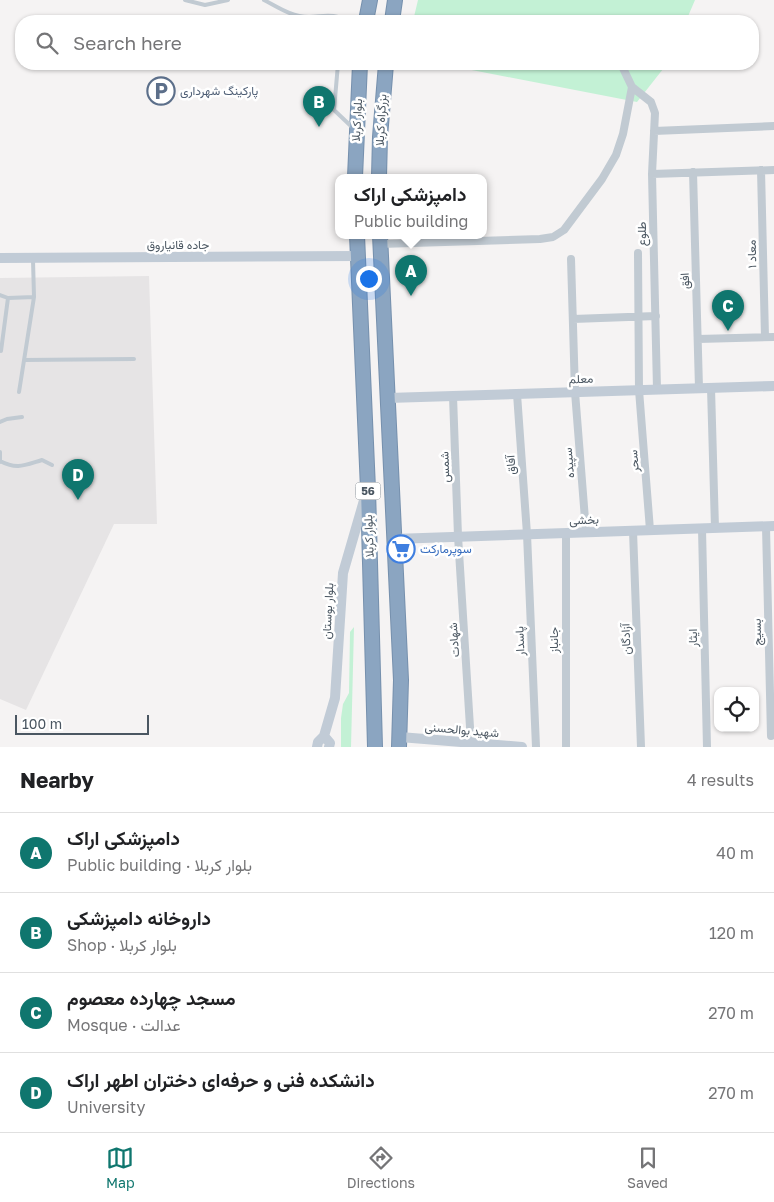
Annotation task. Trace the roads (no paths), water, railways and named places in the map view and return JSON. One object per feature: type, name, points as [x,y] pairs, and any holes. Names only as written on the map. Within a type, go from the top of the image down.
[{"type":"highway","points":[[367,15],[370,0]]},
{"type":"highway","points":[[393,15],[395,0]]},
{"type":"highway","name":"بلوار کربلا","points":[[356,174],[360,70]]},
{"type":"highway","name":"بزرگراه کربلا","points":[[379,174],[385,70]]},
{"type":"highway","name":"بلوار کربلا","points":[[356,239],[368,489],[375,747]]},
{"type":"highway","name":"بلوار کربلا","points":[[380,240],[401,680],[400,742]]},
{"type":"street","points":[[380,240],[540,239],[562,232],[602,179],[616,155],[623,134],[632,87],[624,70]]},
{"type":"street","name":"طلوع","points":[[632,87],[651,102],[654,107],[652,174],[657,390]]},
{"type":"street","points":[[654,131],[774,126]]},
{"type":"street","name":"معاد ۱","points":[[761,170],[765,337]]},
{"type":"street","points":[[652,174],[774,170]]},
{"type":"street","name":"افق","points":[[692,172],[699,388]]},
{"type":"street","name":"سحر","points":[[638,253],[640,390],[650,530]]},
{"type":"street","name":"جاده قانیاروق","points":[[0,258],[357,256]]},
{"type":"street","name":"سپیده","points":[[571,259],[575,392],[586,532]]},
{"type":"street","points":[[573,319],[656,316]]},
{"type":"street","points":[[698,339],[774,337]]},
{"type":"street","name":"معلم","points":[[388,398],[774,386]]},
{"type":"street","points":[[711,388],[715,528]]},
{"type":"street","name":"آفاق","points":[[517,394],[527,534]]},
{"type":"street","name":"شمس","points":[[453,396],[458,536]]},
{"type":"street","name":"بلوار بوستان","points":[[318,747],[318,742],[324,736],[335,698],[343,573],[368,489]]},
{"type":"street","name":"بخشی","points":[[394,539],[770,526]]},
{"type":"street","name":"بسیج","points":[[770,526],[771,736]]},
{"type":"street","name":"ایثار","points":[[702,529],[707,747]]},
{"type":"street","name":"آزادگان","points":[[633,531],[641,747]]},
{"type":"street","name":"جانباز","points":[[566,533],[566,747]]},
{"type":"street","name":"پاسدار","points":[[527,534],[536,747]]},
{"type":"street","name":"شهادت","points":[[458,536],[471,743]]},
{"type":"street","points":[[324,736],[330,743],[330,747]]},
{"type":"street","name":"شهید بوالحسنی","points":[[400,742],[471,743],[522,747]]},
{"type":"lane","points":[[185,0],[205,5],[228,0]]},
{"type":"lane","points":[[264,0],[292,15]]},
{"type":"lane","points":[[337,70],[334,110],[356,132]]},
{"type":"lane","points":[[19,392],[34,298],[33,258]]},
{"type":"lane","points":[[0,295],[8,298],[34,298]]},
{"type":"lane","points":[[1,350],[8,298]]},
{"type":"lane","points":[[24,360],[134,359]]},
{"type":"lane","points":[[0,422],[22,417]]},
{"type":"lane","points":[[0,452],[0,461],[10,466],[17,467],[42,460],[52,465]]},
{"type":"place","name":"پارکینگ شهرداری","points":[[161,91]]},
{"type":"place","name":"داروخانه دامپزشکی","points":[[319,127]]},
{"type":"place","name":"دامپزشکی اراک","points":[[411,296]]},
{"type":"place","name":"مسجد چهارده معصوم","points":[[728,331]]},
{"type":"place","name":"دانشکده فنی و حرفه‌ای دختران اطهر اراک","points":[[78,500]]},
{"type":"place","name":"سوپرمارکت","points":[[401,549]]}]
